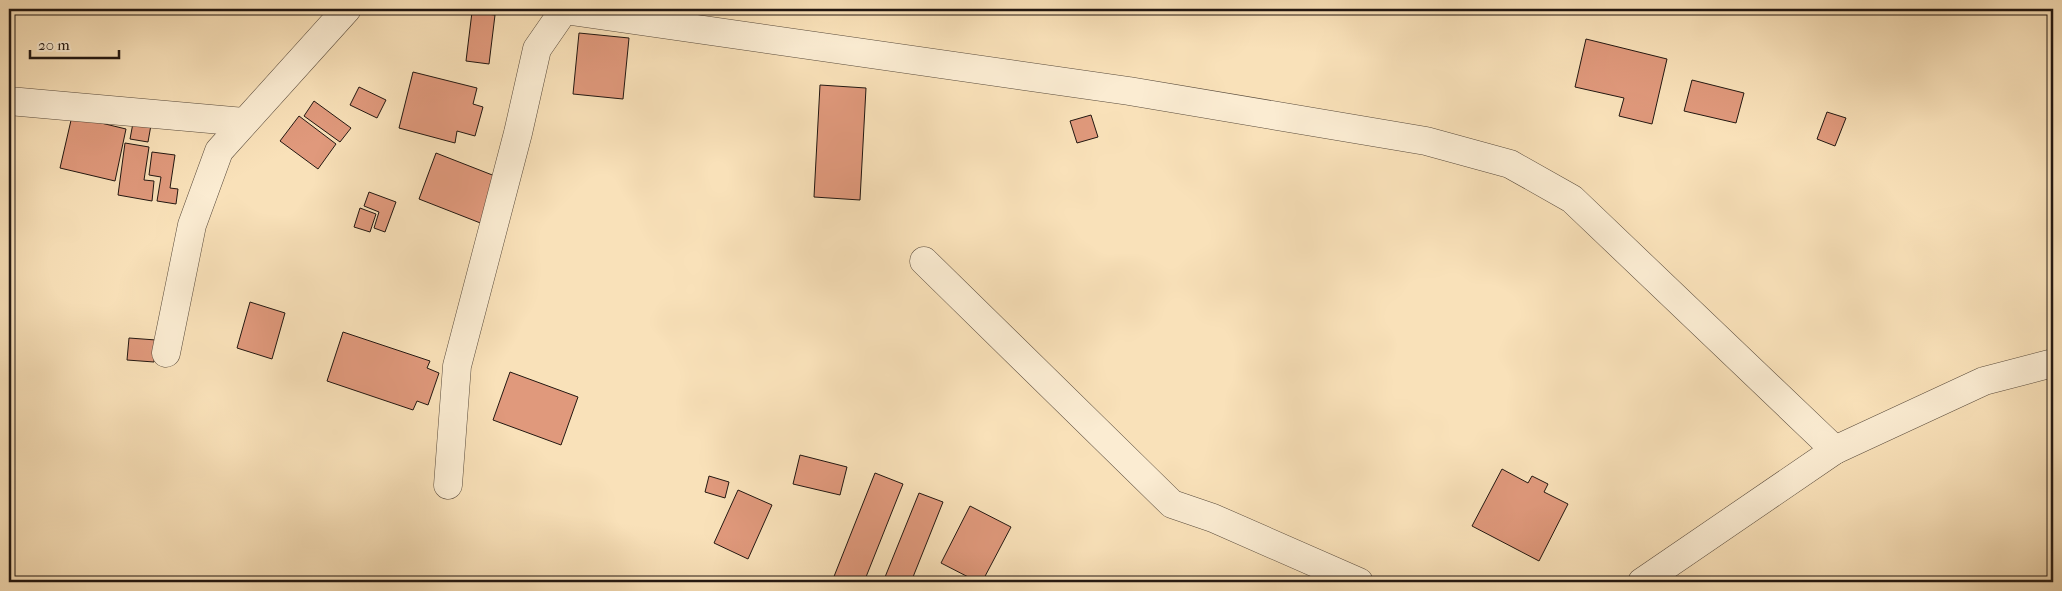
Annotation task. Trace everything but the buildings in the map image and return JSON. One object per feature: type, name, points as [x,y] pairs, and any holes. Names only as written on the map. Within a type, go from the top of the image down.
[{"type":"street","points":[[166,353],[192,225],[219,151],[348,9]]},
{"type":"street","points":[[448,485],[457,366],[537,49],[560,10],[1129,91],[1426,141],[1510,164],[1572,199],[1835,450]]},
{"type":"street","points":[[9,101],[244,122]]},
{"type":"street","points":[[924,261],[1172,504],[1213,518],[1359,582]]},
{"type":"street","points":[[1642,582],[1835,450],[1984,381],[2053,363]]}]
